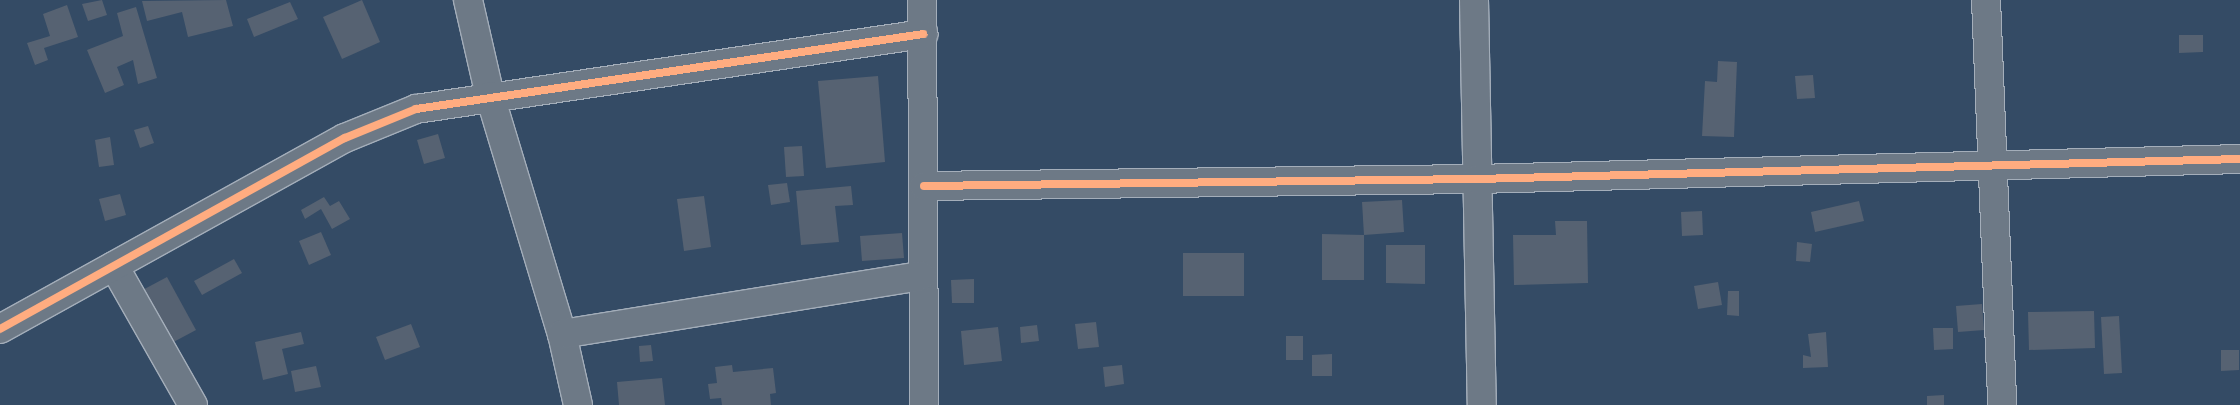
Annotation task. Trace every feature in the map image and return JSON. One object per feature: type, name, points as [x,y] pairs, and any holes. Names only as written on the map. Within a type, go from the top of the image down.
[{"type":"street","points":[[468,0],[490,96],[562,334],[578,405]]},
{"type":"street","points":[[922,0],[924,186],[921,276],[924,405]]},
{"type":"street","points":[[1474,0],[1482,405]]},
{"type":"street","points":[[1986,0],[2002,405]]},
{"type":"street","points":[[0,328],[379,122],[425,106],[923,34]]},
{"type":"street","points":[[924,186],[1477,179],[1992,162],[2240,159]]},
{"type":"street","points":[[114,266],[193,405]]},
{"type":"street","points":[[562,334],[921,276]]},
{"type":"building","points":[[102,0],[107,15],[88,21],[82,4]]},
{"type":"building","points":[[226,0],[233,26],[188,37],[182,12],[147,21],[142,1]]},
{"type":"building","points":[[362,0],[380,42],[342,59],[323,17]]},
{"type":"building","points":[[290,2],[298,19],[254,37],[247,19]]},
{"type":"building","points":[[67,5],[78,37],[44,48],[48,60],[35,65],[27,43],[50,36],[43,14]]},
{"type":"building","points":[[136,7],[157,78],[138,84],[133,60],[117,67],[124,85],[105,93],[87,50],[123,36],[117,13]]},
{"type":"building","points":[[2179,35],[2203,35],[2203,52],[2179,53]]},
{"type":"building","points":[[1718,61],[1737,62],[1734,137],[1702,136],[1705,81],[1717,82]]},
{"type":"building","points":[[1813,75],[1815,98],[1797,99],[1795,76]]},
{"type":"building","points":[[878,76],[885,162],[826,168],[818,81]]},
{"type":"building","points":[[148,126],[154,143],[140,148],[134,130]]},
{"type":"building","points":[[438,134],[445,158],[424,164],[417,140]]},
{"type":"building","points":[[110,137],[114,165],[99,167],[95,140]]},
{"type":"building","points":[[802,146],[804,176],[786,177],[784,147]]},
{"type":"building","points":[[787,183],[790,202],[771,205],[768,185]]},
{"type":"building","points":[[851,186],[853,205],[835,206],[839,242],[801,245],[796,191]]},
{"type":"building","points":[[120,194],[126,215],[105,221],[99,199]]},
{"type":"building","points":[[704,196],[711,247],[684,251],[677,199]]},
{"type":"building","points":[[324,197],[330,206],[339,201],[350,219],[332,229],[321,209],[305,219],[301,210]]},
{"type":"building","points":[[1402,200],[1404,232],[1364,235],[1362,202]]},
{"type":"building","points":[[1859,201],[1864,221],[1815,232],[1811,212]]},
{"type":"building","points":[[1702,211],[1703,235],[1682,236],[1681,212]]},
{"type":"building","points":[[1555,221],[1587,221],[1588,283],[1514,285],[1513,235],[1556,235]]},
{"type":"building","points":[[321,232],[331,255],[309,265],[299,241]]},
{"type":"building","points":[[902,233],[904,258],[862,261],[860,236]]},
{"type":"building","points":[[1322,234],[1364,235],[1364,280],[1322,280]]},
{"type":"building","points":[[1797,242],[1812,244],[1810,262],[1796,261]]},
{"type":"building","points":[[1386,245],[1425,245],[1425,284],[1386,283]]},
{"type":"building","points":[[1183,253],[1244,253],[1244,296],[1183,296]]},
{"type":"building","points":[[234,259],[242,273],[202,295],[194,281]]},
{"type":"building","points":[[167,277],[196,330],[166,346],[137,293]]},
{"type":"building","points":[[974,279],[974,303],[952,303],[951,280]]},
{"type":"building","points":[[1718,282],[1722,305],[1698,309],[1694,286]]},
{"type":"building","points":[[1728,291],[1739,291],[1739,316],[1727,315]]},
{"type":"building","points":[[1982,304],[1984,330],[1958,332],[1956,306]]},
{"type":"building","points":[[2094,311],[2095,348],[2029,350],[2028,312]]},
{"type":"building","points":[[2119,316],[2122,373],[2104,374],[2101,317]]},
{"type":"building","points":[[1096,322],[1099,347],[1078,349],[1075,324]]},
{"type":"building","points":[[411,324],[420,347],[385,360],[376,337]]},
{"type":"building","points":[[1037,325],[1039,341],[1021,343],[1020,327]]},
{"type":"building","points":[[998,327],[1002,361],[964,365],[961,331]]},
{"type":"building","points":[[1933,328],[1953,328],[1953,349],[1934,350]]},
{"type":"building","points":[[301,332],[304,344],[282,349],[288,374],[263,380],[255,342]]},
{"type":"building","points":[[1826,332],[1828,367],[1803,368],[1803,355],[1811,357],[1808,334]]},
{"type":"building","points":[[1286,336],[1303,336],[1303,360],[1286,360]]},
{"type":"building","points":[[651,345],[653,361],[640,362],[639,346]]},
{"type":"building","points":[[2221,350],[2239,350],[2239,370],[2221,371]]},
{"type":"building","points":[[1332,354],[1332,376],[1312,376],[1312,355]]},
{"type":"building","points":[[732,365],[733,372],[773,368],[776,393],[770,394],[771,405],[722,405],[721,398],[710,399],[708,384],[717,383],[715,367]]},
{"type":"building","points":[[1122,365],[1124,384],[1105,387],[1103,367]]},
{"type":"building","points":[[316,366],[321,387],[295,392],[291,371]]},
{"type":"building","points":[[662,378],[665,405],[619,405],[617,382]]},
{"type":"building","points":[[1944,395],[1944,405],[1927,405],[1927,396]]},
{"type":"cycle path","points":[[0,329],[345,138],[416,109],[923,34]]},
{"type":"cycle path","points":[[924,186],[1477,179],[2240,159]]}]
